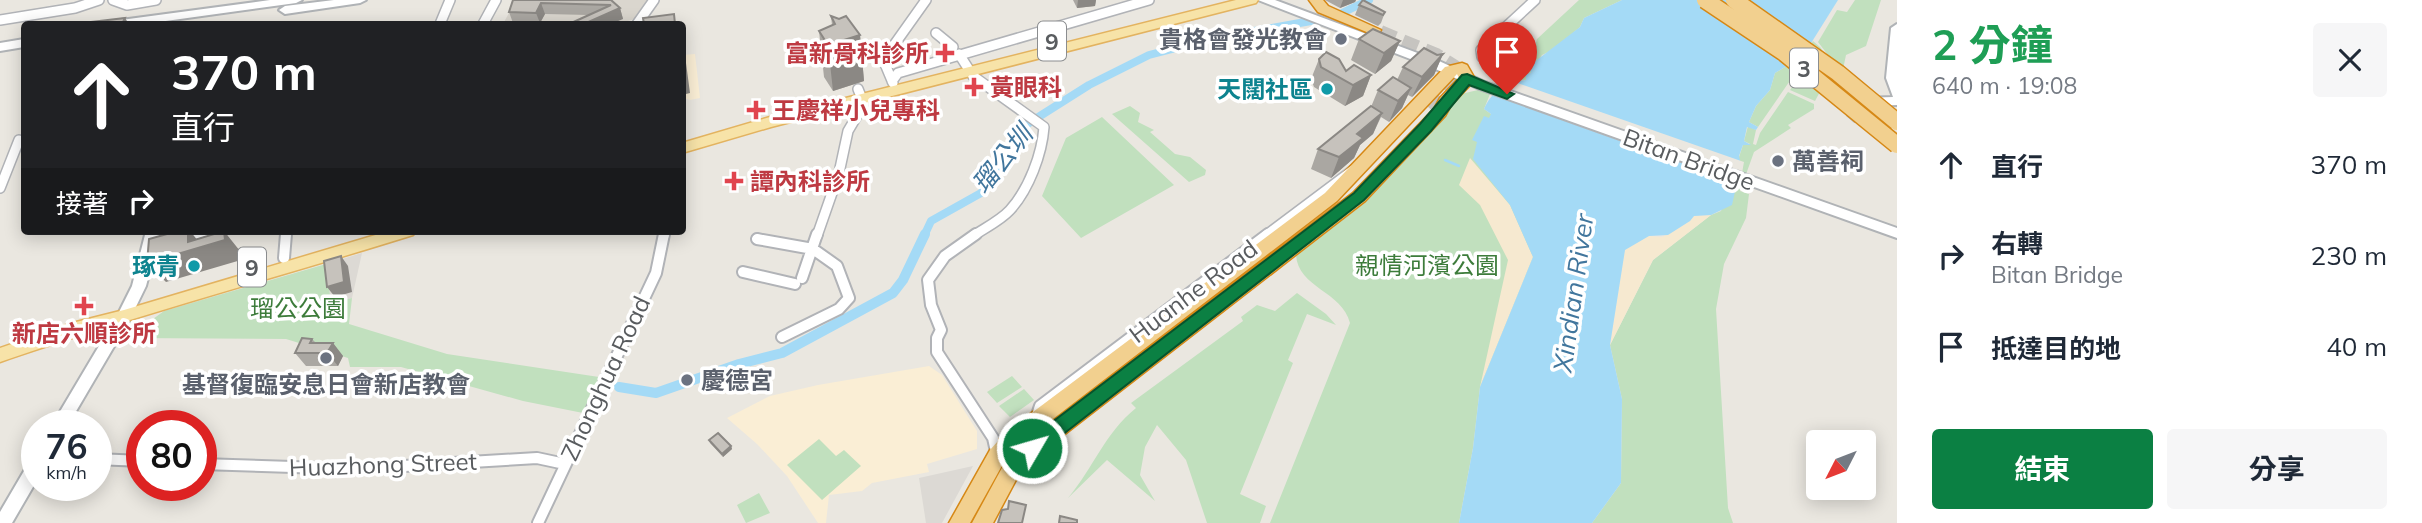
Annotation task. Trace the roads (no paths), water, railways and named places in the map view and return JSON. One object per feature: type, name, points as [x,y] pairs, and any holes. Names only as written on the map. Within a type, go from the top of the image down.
[{"type":"highway","points":[[1313,0],[1323,9],[1374,30]]},
{"type":"highway","name":"3","points":[[1705,0],[1783,52],[1897,145]]},
{"type":"highway","name":"3","points":[[1734,0],[1838,73],[1897,122]]},
{"type":"highway","points":[[1346,205],[1383,174],[1467,76]]},
{"type":"highway","points":[[1322,222],[1364,173],[1467,76]]},
{"type":"highway","name":"Huanhe Road","points":[[956,519],[997,456],[1034,422],[1321,205],[1342,188],[1360,166],[1467,76]]},
{"type":"highway","points":[[1346,205],[1368,177],[1427,116]]},
{"type":"highway","name":"Huanhe Road","points":[[982,523],[1010,472],[1032,448],[1346,205]]},
{"type":"main road","points":[[211,19],[296,0]]},
{"type":"main road","points":[[175,21],[360,0]]},
{"type":"main road","name":"9","points":[[686,138],[894,85],[961,59],[1212,0]]},
{"type":"main road","points":[[1264,0],[1356,30],[1467,76]]},
{"type":"main road","points":[[1313,0],[1317,9],[1356,30]]},
{"type":"main road","points":[[1248,2],[1279,4],[1467,76]]},
{"type":"main road","name":"9","points":[[961,59],[1248,2]]},
{"type":"main road","points":[[1897,28],[1892,78],[1897,94]]},
{"type":"main road","points":[[0,40],[21,37]]},
{"type":"main road","points":[[0,49],[21,46]]},
{"type":"main road","name":"Bitan Bridge","points":[[1467,76],[1897,224]]},
{"type":"main road","name":"Bitan Bridge","points":[[1467,76],[1897,233]]},
{"type":"main road","name":"9","points":[[686,147],[861,94]]},
{"type":"main road","points":[[1897,101],[1861,103],[1856,106],[1854,115],[1897,145]]},
{"type":"main road","name":"9","points":[[0,355],[284,258],[360,235]]},
{"type":"main road","name":"9","points":[[0,346],[394,235]]},
{"type":"main road","points":[[69,410],[127,311],[139,286],[154,239]]},
{"type":"main road","points":[[2,523],[21,491]]},
{"type":"street","points":[[0,20],[75,8],[99,0]]},
{"type":"street","points":[[113,0],[127,5],[156,0]]},
{"type":"street","points":[[441,21],[450,0]]},
{"type":"street","points":[[485,21],[496,0]]},
{"type":"street","points":[[639,21],[654,0]]},
{"type":"street","points":[[894,85],[885,64],[889,52],[926,0]]},
{"type":"street","points":[[894,85],[898,73],[961,59],[1149,0]]},
{"type":"street","points":[[1482,57],[1481,50],[1535,0]]},
{"type":"street","points":[[936,33],[961,59],[1044,127],[1043,144],[1029,179],[1010,210],[945,256],[928,280],[931,305],[941,330],[936,338],[937,352],[993,438],[997,456]]},
{"type":"street","points":[[743,272],[799,281],[839,173],[848,131],[864,104],[861,94]]},
{"type":"street","points":[[0,188],[19,140]]},
{"type":"street","points":[[173,240],[192,235]]},
{"type":"street","points":[[284,258],[286,235]]},
{"type":"street","name":"Zhonghua Road","points":[[538,523],[656,273],[664,235]]},
{"type":"street","points":[[757,239],[813,249],[837,266],[849,298],[839,309],[782,337]]},
{"type":"street","name":"Huazhong Street","points":[[217,464],[354,468],[537,458],[565,464]]},
{"type":"water","name":"Xindian River","points":[[1622,0],[1838,0],[1803,56],[1775,73],[1770,90],[1756,106],[1749,122],[1758,127],[1756,130],[1747,127],[1744,141],[1751,145],[1743,145],[1739,156],[1741,165],[1732,205],[1711,215],[1694,216],[1668,235],[1649,236],[1625,250],[1610,345],[1622,399],[1621,483],[1592,523],[1459,523],[1473,448],[1480,387],[1533,257],[1510,205],[1473,159],[1477,142],[1472,140],[1484,116],[1489,118],[1491,114],[1484,109],[1495,92],[1506,85],[1526,80],[1526,74],[1531,73],[1529,66],[1580,27],[1584,18]]},
{"type":"waterway","name":"瑠公圳","points":[[1340,14],[1369,0]]},
{"type":"waterway","name":"瑠公圳","points":[[924,236],[931,221],[981,193],[1008,156],[1021,128],[1089,85],[1149,55],[1215,38],[1311,21]]},
{"type":"waterway","points":[[1445,160],[1459,166]]},
{"type":"waterway","name":"瑠公圳","points":[[619,387],[656,393],[739,364],[782,353],[893,293],[903,280],[925,234]]},
{"type":"tunnel","points":[[1380,33],[1436,56],[1458,70],[1457,80],[1427,116]]},
{"type":"place","name":"貴格會發光教會","points":[[1341,39]]},
{"type":"place","name":"富新骨科診所","points":[[945,53]]},
{"type":"place","name":"黃眼科","points":[[974,87]]},
{"type":"place","name":"天闊社區","points":[[1327,89]]},
{"type":"place","name":"王慶祥小兒專科","points":[[756,110]]},
{"type":"place","name":"萬善祠","points":[[1778,161]]},
{"type":"place","name":"譚內科診所","points":[[734,181]]},
{"type":"place","name":"琢青","points":[[194,266]]},
{"type":"place","name":"新店六順診所","points":[[84,306]]},
{"type":"place","name":"基督復臨安息日會新店教會","points":[[326,358]]},
{"type":"place","name":"慶德宮","points":[[687,380]]},
{"type":"park label","name":"親情河濱公園","points":[[1427,265]]},
{"type":"park label","name":"瑠公公園","points":[[298,308]]}]
